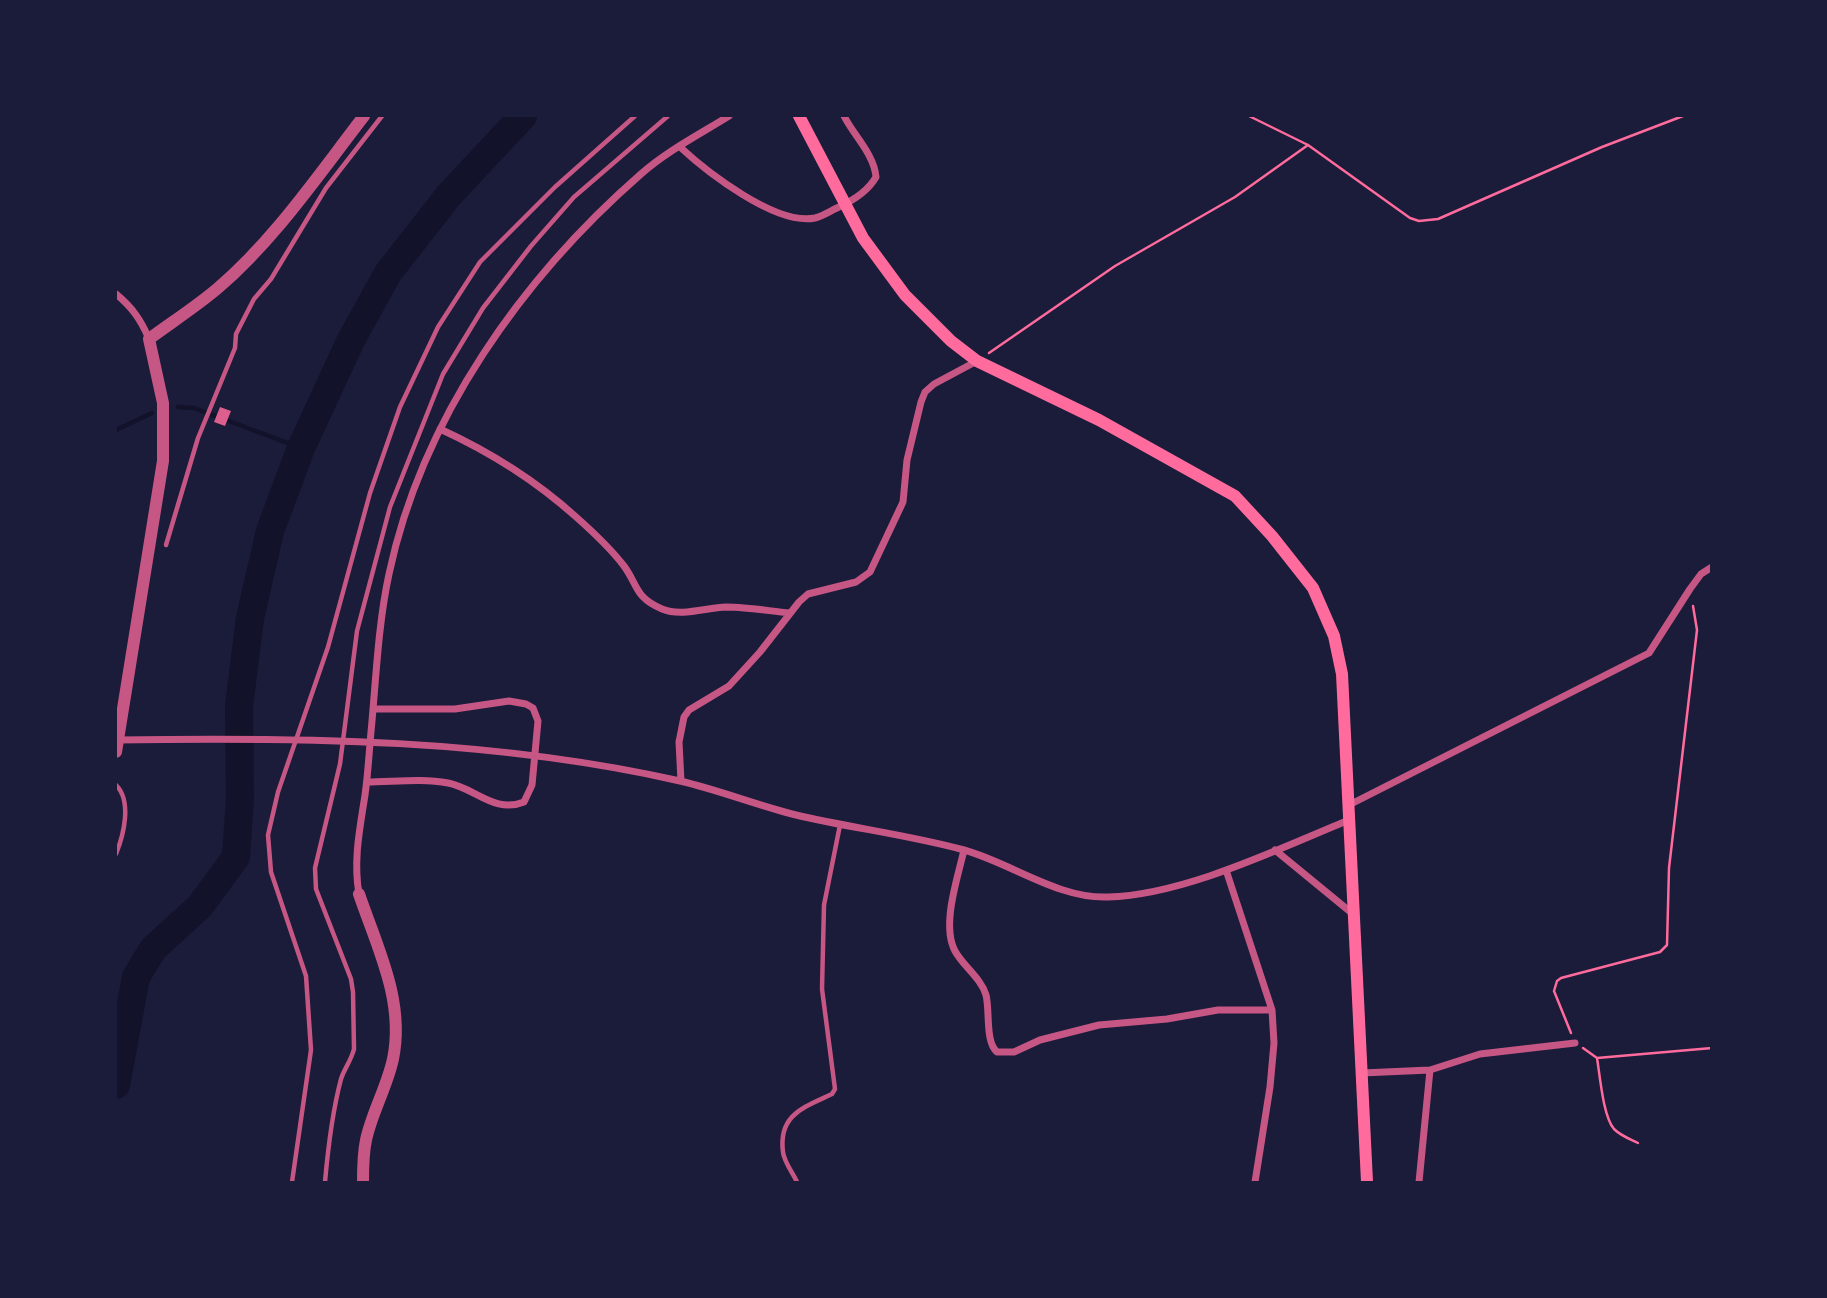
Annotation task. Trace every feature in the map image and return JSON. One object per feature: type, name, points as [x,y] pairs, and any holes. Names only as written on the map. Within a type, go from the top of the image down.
[{"type":"main road","points":[[799,116],[863,238],[905,295],[951,341],[977,361],[1099,421],[1235,496],[1272,536],[1313,588],[1334,636],[1342,674],[1367,1182]]},
{"type":"street","points":[[149,339],[218,288],[245,262],[276,228],[364,116]]},
{"type":"street","points":[[363,1182],[366,1138],[386,1084],[396,1035],[394,1002],[386,968],[359,894],[356,857],[367,782],[389,574],[411,500],[440,429],[483,353],[533,286],[585,227],[643,172],[729,116]]},
{"type":"street","points":[[680,147],[714,178],[787,216],[815,218],[845,204],[870,187],[876,177],[872,160],[844,116]]},
{"type":"street","points":[[116,294],[140,319],[149,339],[163,403],[163,461],[116,744],[134,740],[336,740],[534,755],[681,781],[792,814],[964,850],[1085,896],[1127,896],[1150,892],[1226,870],[1349,820]]},
{"type":"street","points":[[681,781],[679,742],[684,717],[690,710],[729,686],[808,594],[856,583],[870,572],[903,502],[907,460],[925,393],[934,384],[977,361]]},
{"type":"street","points":[[440,429],[472,444],[544,491],[575,516],[623,565],[637,591],[659,608],[678,612],[726,607],[790,613]]},
{"type":"street","points":[[1348,805],[1649,653],[1690,589],[1702,574],[1712,567]]},
{"type":"street","points":[[367,782],[449,783],[493,803],[516,806],[524,802],[532,785],[538,729],[533,708],[519,701],[455,709],[373,709]]},
{"type":"street","points":[[964,850],[950,914],[950,938],[953,948],[985,993],[991,1044],[997,1052],[1014,1052],[1040,1040],[1098,1025],[1167,1019],[1218,1010],[1272,1010]]},
{"type":"street","points":[[1275,850],[1354,914]]},
{"type":"street","points":[[1226,870],[1272,1010],[1274,1043],[1270,1087],[1255,1182]]},
{"type":"street","points":[[1362,1073],[1430,1070],[1480,1054],[1575,1043]]},
{"type":"street","points":[[1419,1182],[1430,1070]]},
{"type":"lane","points":[[166,545],[206,419],[235,348],[236,334],[254,299],[271,279],[333,179],[383,116]]},
{"type":"lane","points":[[292,1182],[311,1051],[306,976],[274,883],[268,835],[278,792],[328,647],[370,493],[405,396],[438,327],[480,262],[555,187],[635,116]]},
{"type":"lane","points":[[325,1182],[328,1146],[341,1077],[354,1049],[353,992],[351,979],[316,889],[315,868],[340,764],[358,631],[390,507],[443,374],[483,308],[531,246],[574,197],[668,116]]},
{"type":"lane","points":[[116,785],[125,801],[121,840],[116,854]]},
{"type":"lane","points":[[797,1182],[783,1153],[788,1121],[794,1112],[832,1094],[835,1089],[822,989],[824,905],[840,825]]},
{"type":"path","points":[[1249,116],[1308,145],[1409,218],[1429,221],[1602,147],[1684,116]]},
{"type":"path","points":[[977,361],[1115,266],[1235,197],[1308,145]]},
{"type":"path","points":[[1690,589],[1697,631],[1668,868],[1668,941],[1664,949],[1561,978],[1554,985],[1554,991],[1575,1043],[1597,1058],[1712,1048]]},
{"type":"path","points":[[1597,1058],[1607,1115],[1613,1128],[1638,1143]]},
{"type":"building","points":[[220,407],[231,411],[225,426],[214,422]]},
{"type":"waterway","points":[[116,1085],[136,977],[153,949],[200,906],[236,857],[240,798],[239,706],[250,618],[270,531],[301,448],[351,340],[388,273],[449,195],[523,116]]},
{"type":"waterway","points":[[178,407],[194,408],[301,448]]},
{"type":"waterway","points":[[116,430],[152,413]]}]
